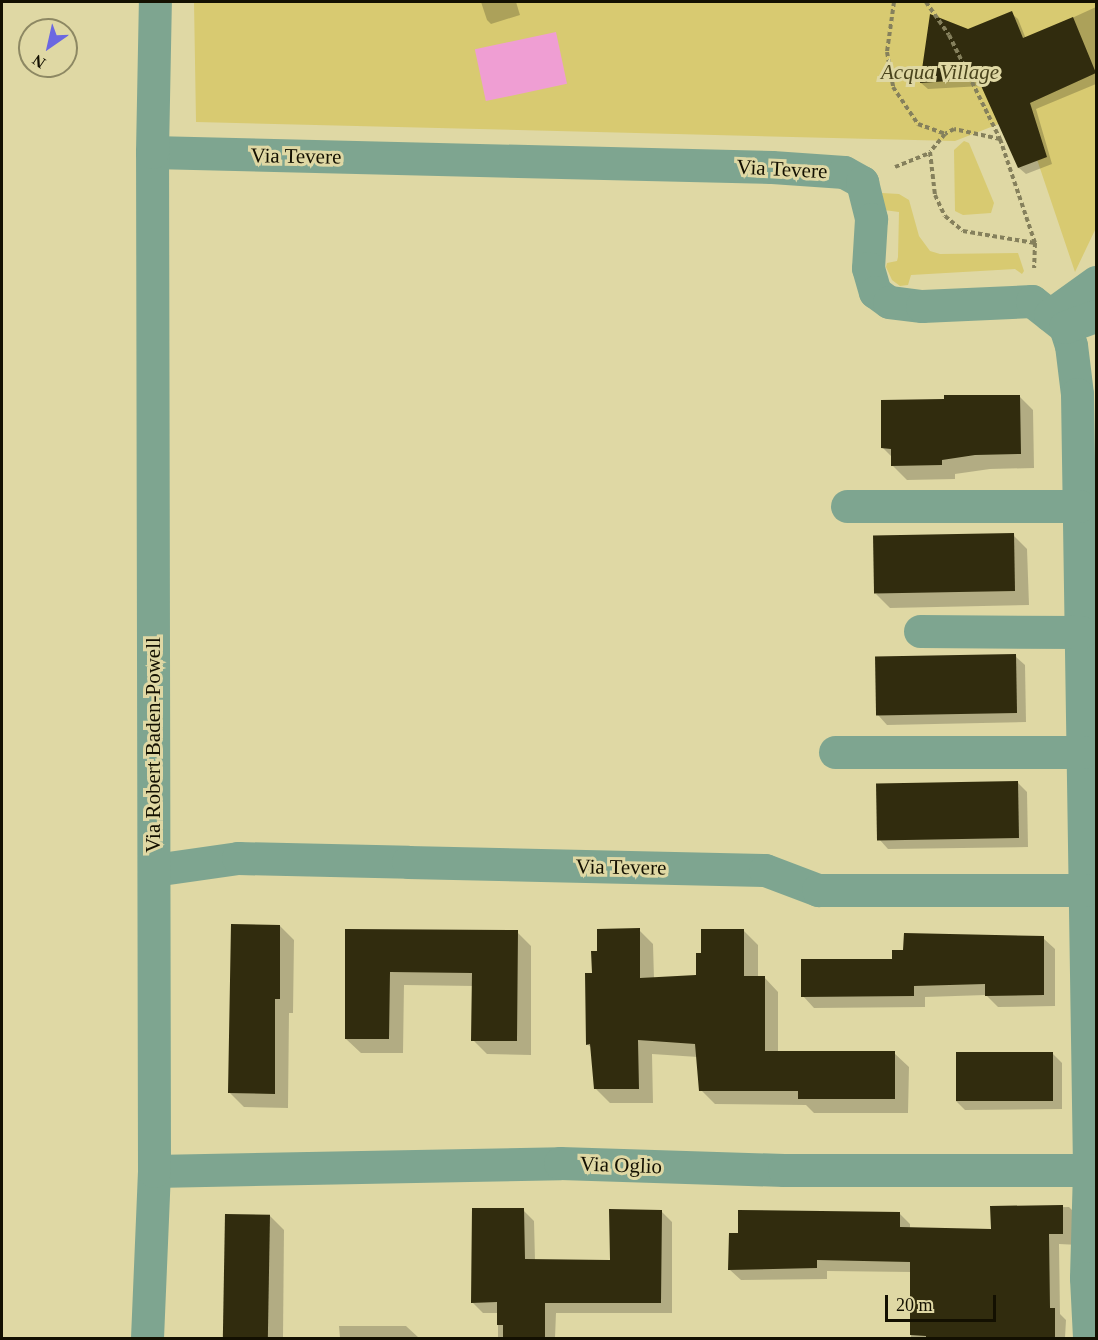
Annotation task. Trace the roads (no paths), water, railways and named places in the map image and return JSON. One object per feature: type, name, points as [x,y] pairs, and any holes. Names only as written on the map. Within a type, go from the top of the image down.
[{"type":"street","points":[[152,152],[155,2]]},
{"type":"street","name":"Via Tevere","points":[[152,152],[763,166],[844,172],[862,183],[871,219],[868,268],[875,292],[889,302],[1096,316]]},
{"type":"street","name":"Via Robert Baden-Powell","points":[[147,1338],[154,1171],[152,152]]},
{"type":"street","points":[[1089,1338],[1091,947],[1085,890],[1077,394],[1071,345],[1049,314],[1096,282]]},
{"type":"street","points":[[847,506],[1079,506]]},
{"type":"street","points":[[920,631],[1081,632]]},
{"type":"street","points":[[835,752],[1083,752]]},
{"type":"street","name":"Via Tevere","points":[[153,870],[238,858],[765,870],[818,890],[1085,890]]},
{"type":"street","name":"Via Oglio","points":[[154,1171],[560,1163],[784,1170],[1089,1170]]},
{"type":"park label","name":"Acqua Village","points":[[940,72]]}]
